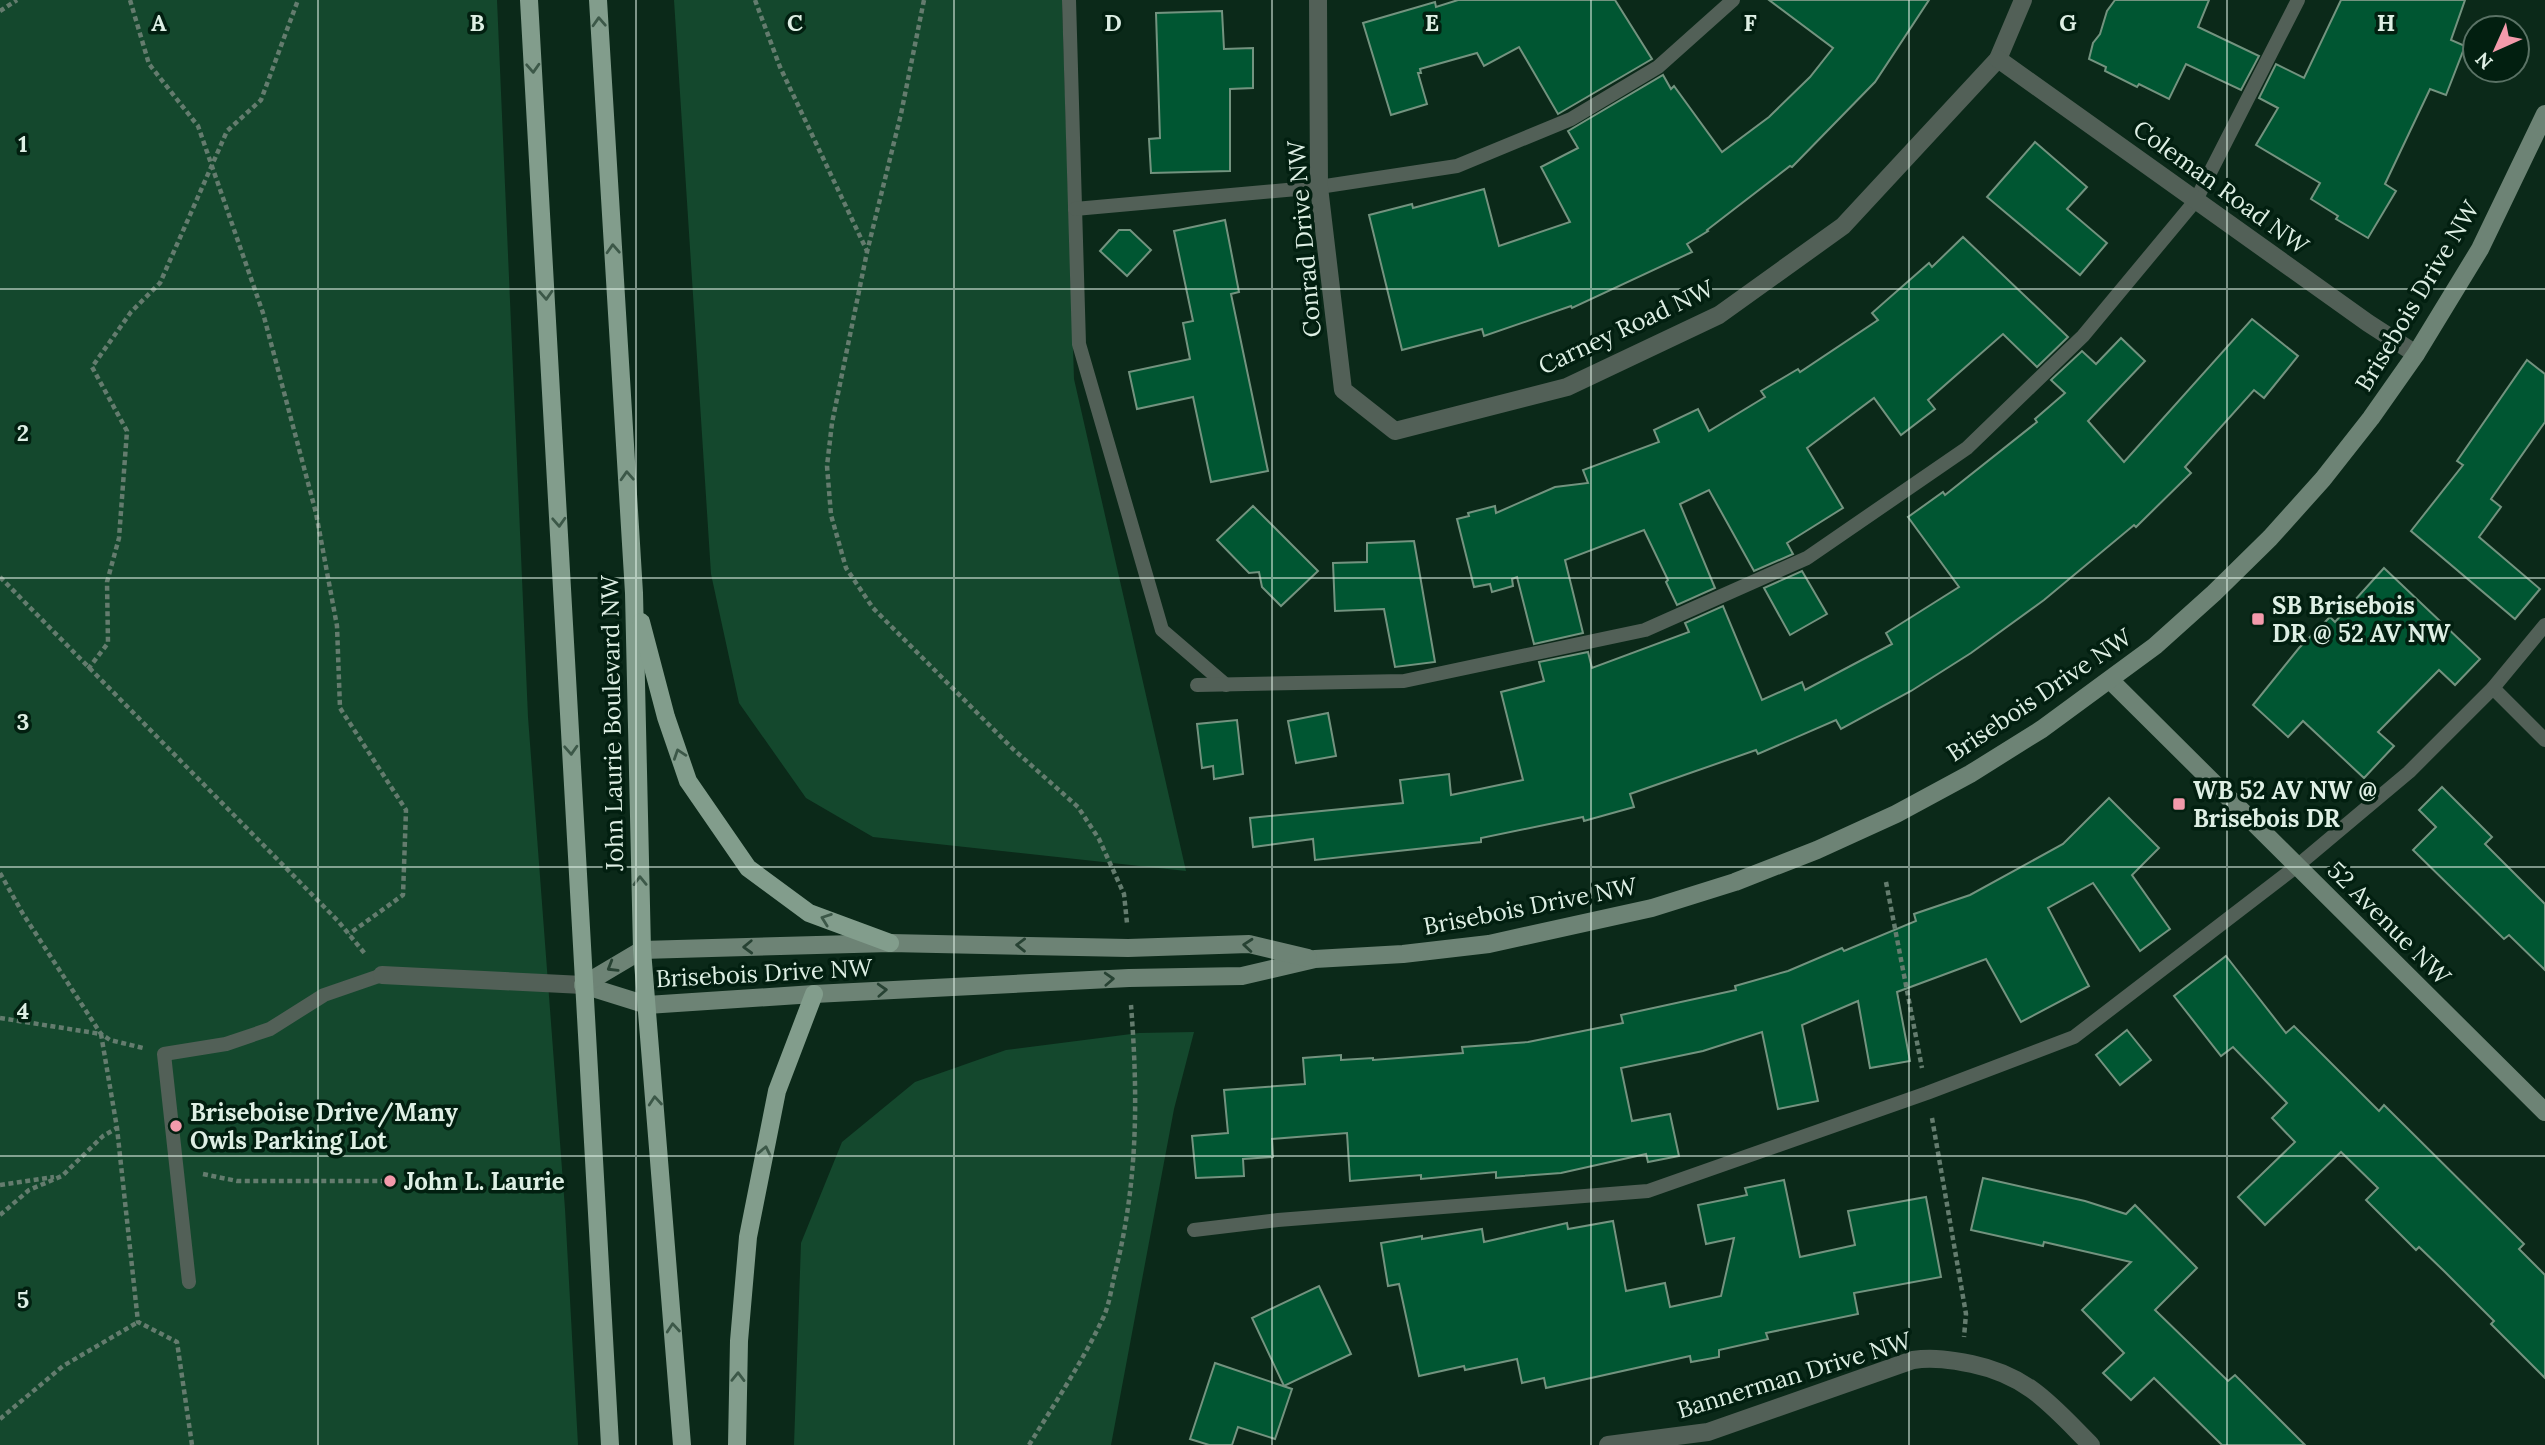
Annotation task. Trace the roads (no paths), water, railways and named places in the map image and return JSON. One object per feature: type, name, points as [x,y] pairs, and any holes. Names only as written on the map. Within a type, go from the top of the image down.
[{"type":"main road","name":"John Laurie Boulevard NW","points":[[529,0],[610,1445]]},
{"type":"main road","name":"John Laurie Boulevard NW","points":[[598,0],[634,593],[642,950],[682,1445]]},
{"type":"main road","points":[[634,593],[666,717],[688,781],[748,869],[809,913],[890,943]]},
{"type":"main road","points":[[737,1445],[739,1341],[748,1237],[777,1091],[814,994]]},
{"type":"street","name":"Conrad Drive NW","points":[[1318,0],[1319,187],[1343,390]]},
{"type":"street","name":"Carney Road NW","points":[[1343,390],[1395,431],[1567,387],[1719,315],[1843,226],[1998,59],[2023,0]]},
{"type":"street","name":"Coleman Road NW","points":[[1998,59],[2368,323],[2416,354]]},
{"type":"street","name":"Brisebois Drive NW","points":[[583,985],[647,1005],[1129,978],[1242,975],[1315,959],[1403,954],[1489,944],[1652,908],[1735,882],[1817,850],[1970,774],[2042,729],[2110,680],[2175,628],[2270,538],[2331,469],[2416,354],[2480,249],[2545,114]]},
{"type":"street","name":"52 Avenue NW","points":[[2110,680],[2545,1112]]},
{"type":"street","name":"Brisebois Drive NW","points":[[583,985],[642,950],[890,943],[1128,948],[1249,944],[1315,959]]},
{"type":"street","points":[[382,975],[583,985]]},
{"type":"street","name":"Bannerman Drive NW","points":[[1608,1445],[1708,1432],[1913,1360],[1931,1358],[1994,1369],[2018,1379],[2045,1399],[2091,1445]]},
{"type":"lane","points":[[1069,0],[1079,344],[1162,629],[1226,685]]},
{"type":"lane","points":[[1075,209],[1319,187],[1457,166],[1571,119],[1658,67],[1733,0]]},
{"type":"lane","points":[[1197,685],[1404,681],[1645,630],[1807,558],[1967,449],[2083,336],[2196,200],[2298,0]]},
{"type":"lane","points":[[1194,1230],[1278,1220],[1648,1191],[1927,1093],[2074,1037],[2297,866],[2409,772],[2493,688],[2545,625]]},
{"type":"lane","points":[[2493,688],[2545,740]]},
{"type":"lane","points":[[190,1282],[164,1054],[226,1044],[270,1029],[324,995],[382,975]]},
{"type":"place","name":"SB Brisebois DR @ 52 AV NW","points":[[2258,619]]},
{"type":"place","name":"WB 52 AV NW @ Brisebois DR","points":[[2179,804]]},
{"type":"place","name":"Briseboise Drive/Many Owls Parking Lot","points":[[176,1126]]},
{"type":"place","name":"John L. Laurie","points":[[390,1181]]}]
